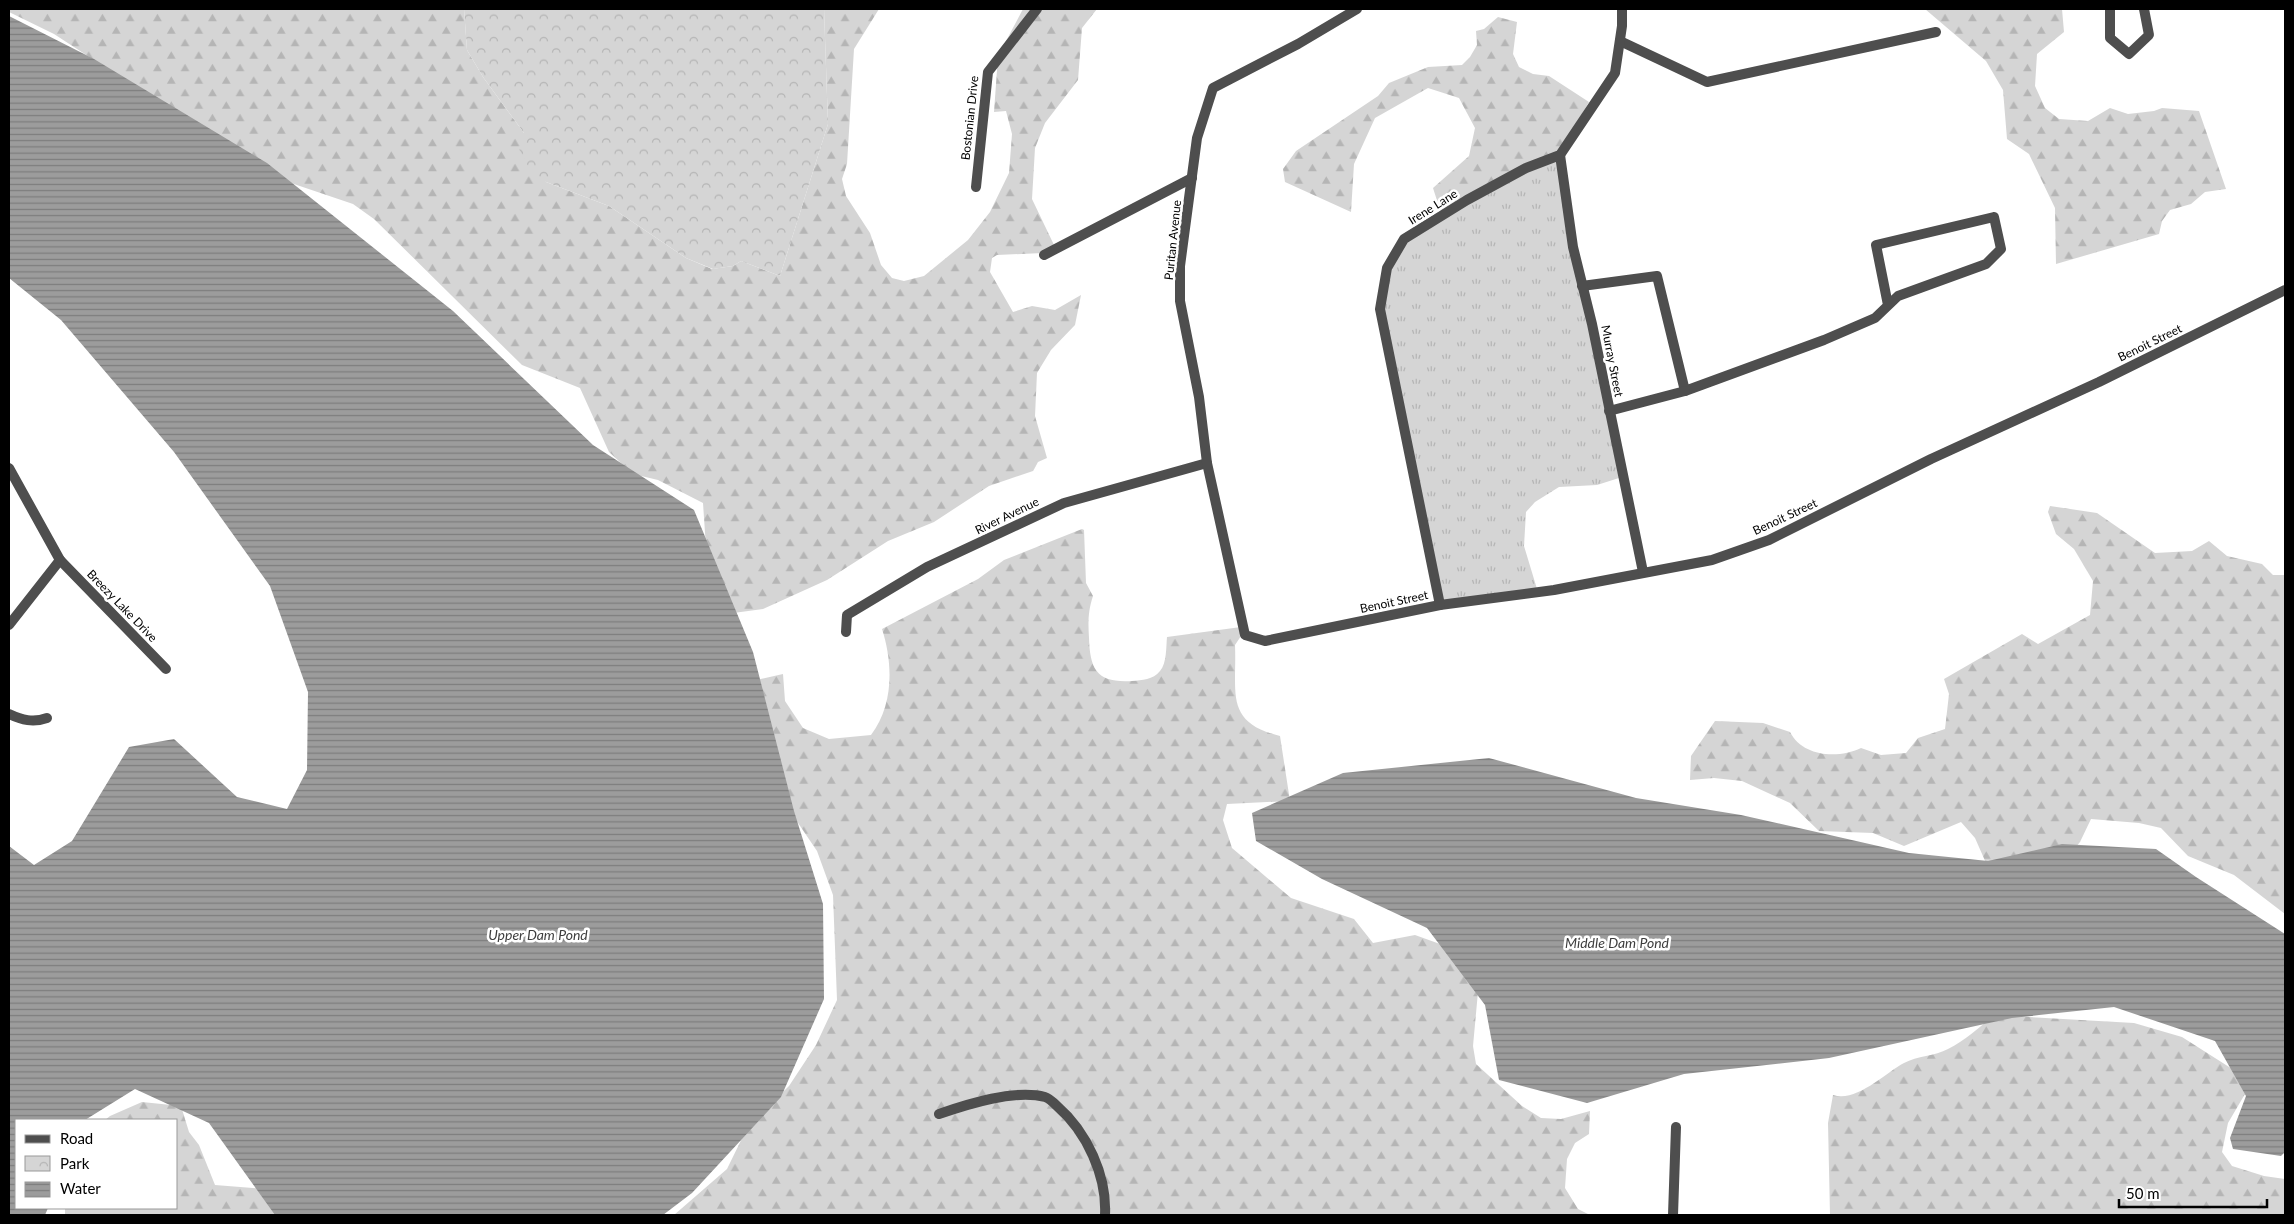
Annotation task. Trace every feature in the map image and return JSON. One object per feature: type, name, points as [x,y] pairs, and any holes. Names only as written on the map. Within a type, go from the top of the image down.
[{"type":"street","name":"Bostonian Drive","points":[[976,187],[988,72],[1037,9]]},
{"type":"street","name":"Puritan Avenue","points":[[1255,639],[1245,635],[1207,463],[1199,397],[1180,301],[1180,266],[1197,138],[1214,88],[1298,44],[1357,9]]},
{"type":"street","points":[[1560,155],[1615,73],[1622,9]]},
{"type":"street","points":[[2110,9],[2110,38],[2129,54],[2149,35],[2144,9]]},
{"type":"street","points":[[1620,41],[1707,82],[1936,32]]},
{"type":"street","name":"Murray Street","points":[[1560,155],[1573,247],[1643,572]]},
{"type":"street","name":"Irene Lane","points":[[1440,605],[1380,309],[1387,268],[1404,239],[1466,200],[1526,168],[1560,155]]},
{"type":"street","points":[[1044,255],[1192,178]]},
{"type":"street","points":[[1609,411],[1685,391],[1824,340],[1874,318],[1898,296],[1986,264],[2001,249],[1994,217],[1876,245],[1888,305]]},
{"type":"street","points":[[1582,286],[1657,276],[1685,391]]},
{"type":"street","name":"Benoit Street","points":[[1255,639],[1265,641],[1440,605],[1554,590],[1712,560],[1769,540],[1931,459],[2099,382],[2285,290]]},
{"type":"street","name":"River Avenue","points":[[846,632],[847,615],[927,567],[1064,503],[1207,463]]},
{"type":"street","name":"Breezy Lake Drive","points":[[9,468],[60,560],[166,669]]},
{"type":"street","points":[[9,625],[60,560]]},
{"type":"street","points":[[9,714],[23,720],[37,721],[46,718]]},
{"type":"street","points":[[939,1114],[994,1099],[1025,1095],[1047,1097],[1073,1120],[1096,1163],[1106,1197],[1105,1215]]},
{"type":"street","points":[[1673,1215],[1676,1127]]},
{"type":"green space","points":[[9,9],[464,9],[467,50],[483,77],[524,133],[546,182],[609,206],[686,258],[712,269],[733,266],[741,261],[780,276],[828,124],[824,9],[879,9],[854,49],[847,164],[842,179],[846,196],[870,233],[881,265],[892,278],[904,281],[924,276],[968,240],[990,212],[1009,173],[1012,134],[1006,111],[994,112],[998,56],[1023,9],[1097,9],[1082,28],[1078,80],[1045,123],[1035,148],[1032,199],[1054,245],[1043,253],[997,255],[992,258],[990,272],[1013,312],[1032,306],[1055,310],[1081,295],[1075,325],[1051,350],[1037,373],[1035,416],[1047,458],[1038,462],[1033,471],[989,486],[934,522],[888,541],[827,580],[763,609],[726,614],[708,577],[703,503],[658,480],[633,474],[609,452],[580,388],[522,365],[374,219],[353,204],[285,181],[249,161],[54,34],[9,12]]},
{"type":"green space","points":[[464,9],[824,9],[828,124],[780,276],[741,261],[733,266],[713,269],[686,258],[609,206],[546,182],[529,168],[519,149],[524,133],[483,77],[467,50]]},
{"type":"green space","points":[[1925,9],[2062,9],[2064,32],[2037,54],[2035,86],[2045,108],[2059,119],[2088,121],[2110,108],[2128,114],[2154,111],[2162,108],[2199,111],[2226,189],[2205,192],[2191,204],[2170,210],[2162,221],[2159,234],[2056,264],[2055,208],[2029,154],[2007,139],[2003,90],[1986,61]]},
{"type":"green space","points":[[1498,17],[1517,22],[1513,54],[1519,67],[1533,74],[1549,76],[1589,102],[1557,156],[1441,213],[1433,188],[1469,156],[1475,128],[1459,98],[1428,88],[1375,118],[1354,164],[1351,212],[1285,182],[1283,169],[1296,151],[1378,96],[1389,83],[1428,67],[1462,65],[1470,57],[1477,45],[1476,31],[1484,29]]},
{"type":"green space","points":[[1557,156],[1619,478],[1597,485],[1559,487],[1535,502],[1526,512],[1524,546],[1537,589],[1438,602],[1382,331],[1387,265],[1404,239]]},
{"type":"green space","points":[[2050,506],[2097,513],[2155,553],[2192,551],[2209,541],[2227,556],[2262,564],[2273,575],[2285,575],[2285,914],[2234,875],[2188,856],[2161,828],[2139,823],[2091,819],[2080,842],[2071,853],[1986,863],[1975,838],[1961,822],[1904,846],[1873,833],[1819,831],[1790,803],[1742,781],[1714,778],[1690,780],[1691,756],[1715,721],[1763,723],[1790,732],[1803,747],[1822,754],[1842,754],[1861,748],[1881,755],[1906,753],[1918,738],[1945,729],[1949,694],[1944,679],[2022,634],[2038,644],[2090,615],[2093,581],[2074,549],[2056,534],[2048,512]]},
{"type":"green space","points":[[1082,529],[1084,530],[1086,583],[1093,596],[1088,627],[1091,659],[1098,672],[1103,677],[1111,680],[1132,681],[1147,679],[1157,674],[1164,664],[1167,637],[1241,627],[1241,636],[1235,645],[1235,691],[1237,703],[1242,714],[1250,723],[1262,730],[1280,736],[1290,801],[1227,804],[1223,820],[1232,848],[1291,898],[1354,919],[1373,943],[1415,935],[1476,957],[1479,981],[1473,1046],[1476,1064],[1522,1106],[1541,1118],[1561,1119],[1590,1111],[1589,1134],[1575,1143],[1567,1159],[1565,1188],[1578,1209],[1590,1215],[674,1215],[727,1169],[748,1126],[789,1086],[816,1045],[837,1000],[833,895],[817,851],[775,789],[752,681],[783,674],[785,701],[803,728],[829,739],[871,735],[884,711],[889,684],[888,656],[882,629],[978,579],[1004,560]]},
{"type":"green space","points":[[1995,1015],[2134,1023],[2182,1037],[2237,1072],[2245,1094],[2228,1123],[2222,1152],[2232,1166],[2264,1176],[2285,1179],[2285,1215],[1830,1215],[1828,1123],[1833,1095],[1851,1095],[1861,1091],[1904,1063],[1948,1049],[1966,1038]]},
{"type":"green space","points":[[142,1102],[181,1106],[189,1132],[199,1145],[215,1185],[266,1189],[286,1215],[65,1215],[65,1209],[178,1209],[178,1119],[106,1119]]},
{"type":"water","name":"Upper Dam Pond","points":[[9,16],[94,59],[267,163],[453,311],[593,445],[694,510],[753,652],[794,811],[823,904],[824,999],[781,1097],[692,1193],[663,1215],[275,1215],[209,1123],[135,1089],[87,1119],[15,1119],[15,1209],[48,1209],[45,1215],[9,1215],[9,846],[34,865],[72,841],[129,747],[174,739],[237,797],[287,809],[307,770],[308,692],[270,586],[174,452],[61,320],[9,278]]},
{"type":"water","name":"Middle Dam Pond","points":[[1489,758],[1636,798],[1741,815],[1909,853],[1988,861],[2062,844],[2156,849],[2285,934],[2285,1152],[2281,1156],[2233,1149],[2230,1138],[2246,1096],[2215,1041],[2114,1007],[2012,1018],[1829,1058],[1684,1074],[1587,1103],[1499,1080],[1485,1005],[1427,928],[1322,879],[1256,841],[1252,813],[1343,773]]}]
